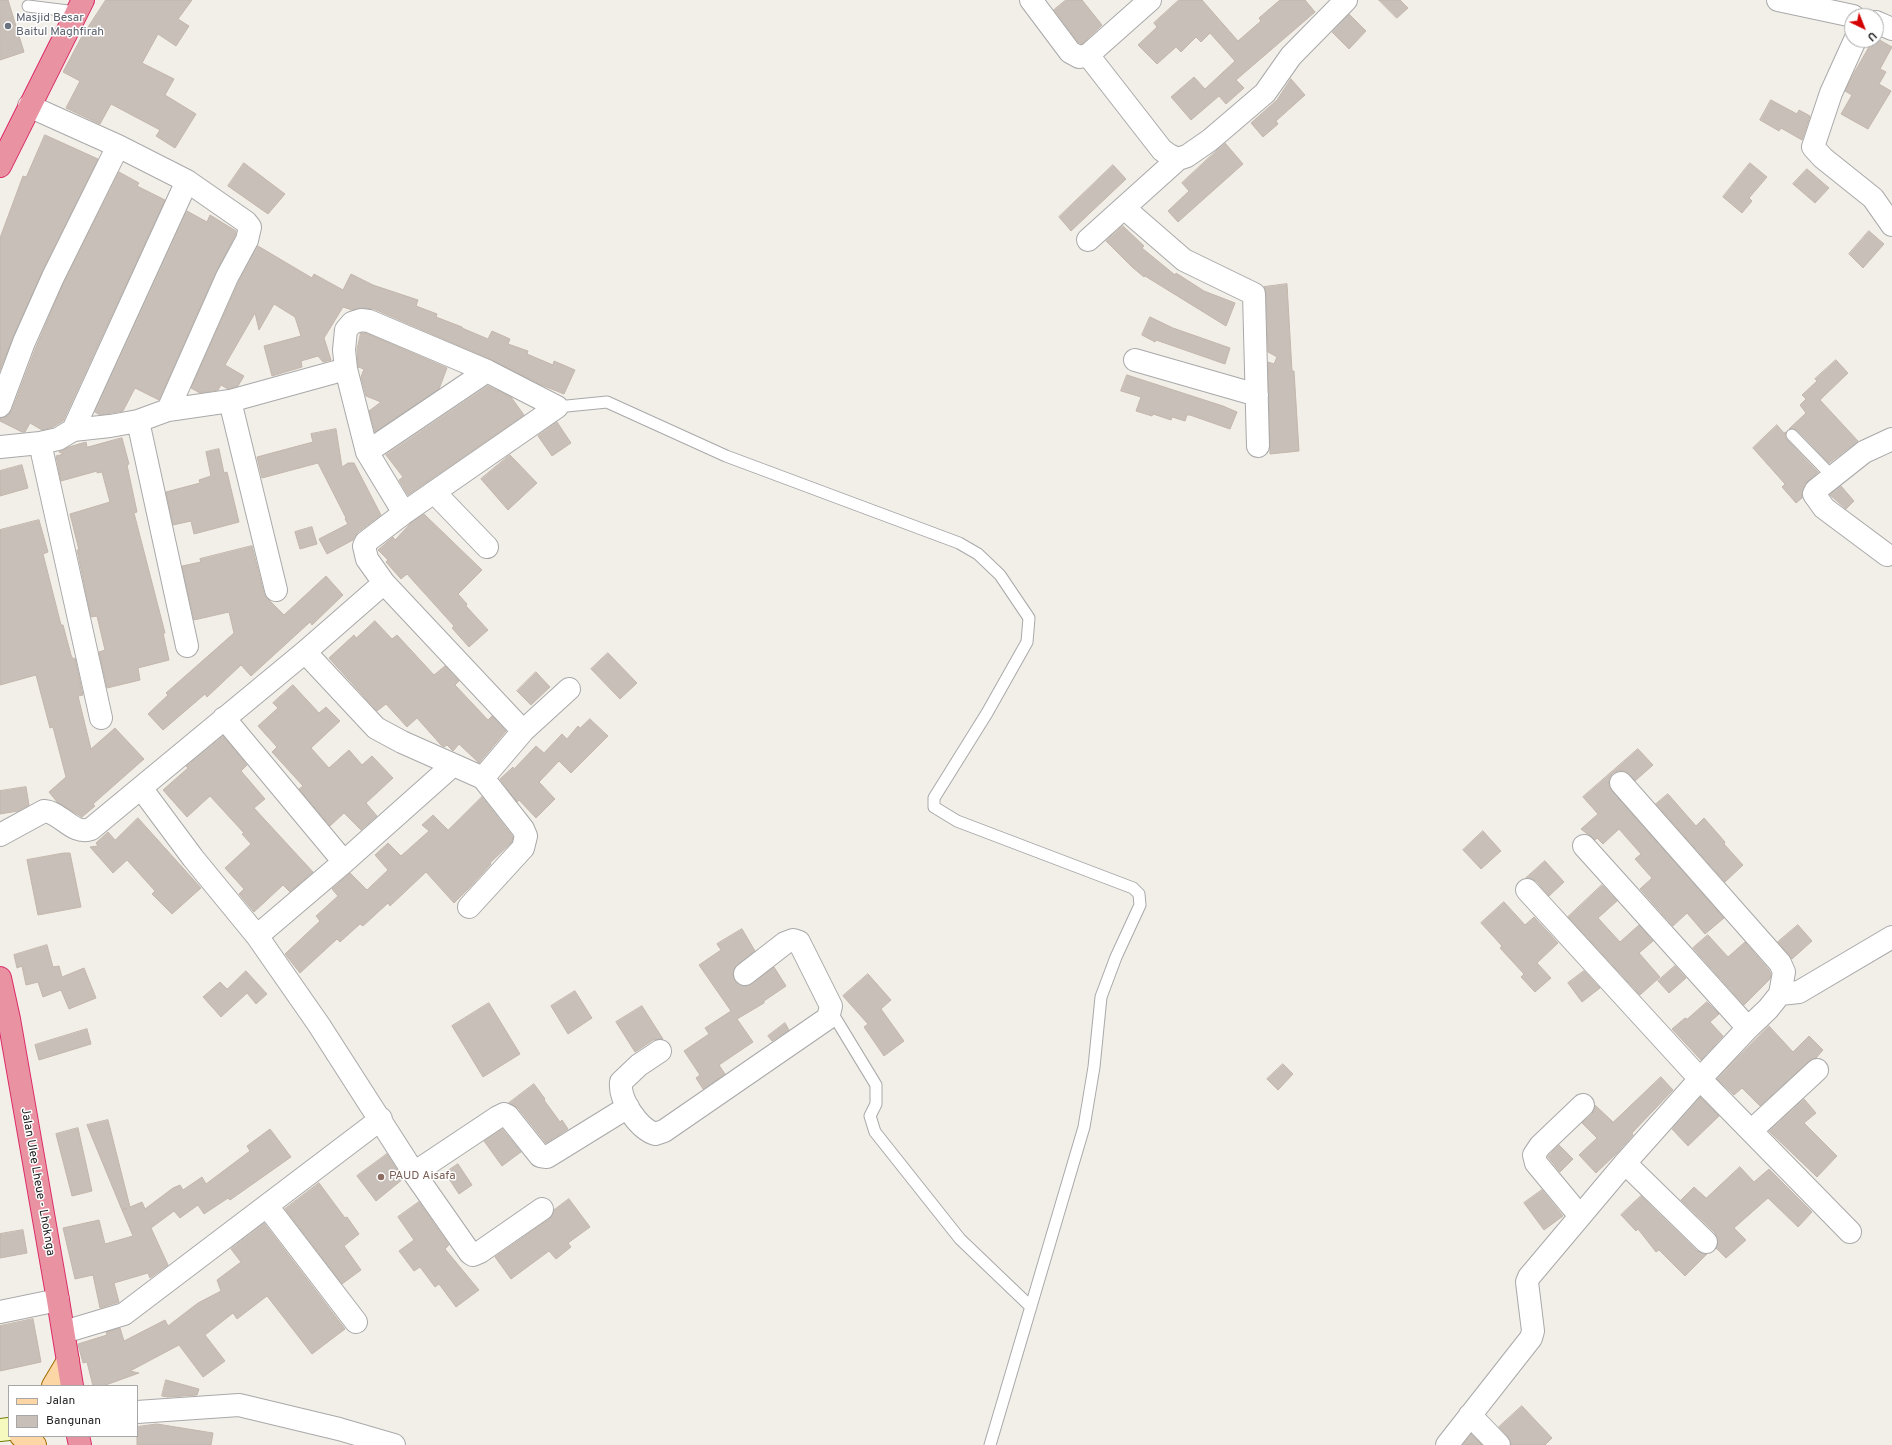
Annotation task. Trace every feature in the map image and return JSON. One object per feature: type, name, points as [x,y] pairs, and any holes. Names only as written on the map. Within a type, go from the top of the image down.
[{"type":"highway","points":[[0,166],[80,6]]},
{"type":"highway","name":"Jalan Ulee Lheue - Lhoknga","points":[[0,978],[9,1019],[64,1332],[72,1385]]},
{"type":"main road","points":[[54,1385],[68,1361]]},
{"type":"main road","points":[[23,1437],[35,1445]]},
{"type":"street","points":[[1031,0],[1070,52],[1079,57],[1088,55],[1150,0]]},
{"type":"street","points":[[1088,240],[1178,158],[1187,156],[1210,140],[1265,93],[1291,56],[1346,0]]},
{"type":"street","points":[[1778,0],[1844,14]]},
{"type":"street","points":[[1852,48],[1832,93],[1813,146],[1823,158],[1873,198],[1892,225]]},
{"type":"street","points":[[1088,55],[1162,150],[1169,155],[1178,158]]},
{"type":"street","points":[[29,106],[118,146],[187,181],[246,222],[250,227],[249,233],[227,277],[168,410]]},
{"type":"street","points":[[0,406],[24,342],[37,313],[118,146]]},
{"type":"street","points":[[73,430],[187,181]]},
{"type":"street","points":[[1124,208],[1184,260],[1254,294],[1258,446]]},
{"type":"street","points":[[404,513],[367,452],[346,369],[344,345],[346,330],[352,323],[361,320],[369,320],[487,371],[557,407],[404,513],[366,542],[364,546],[367,559],[384,583],[523,731]]},
{"type":"street","points":[[1135,360],[1257,395]]},
{"type":"street","points":[[0,447],[58,439],[73,430],[138,421],[168,410],[230,401],[346,369]]},
{"type":"street","points":[[367,452],[487,371]]},
{"type":"street","points":[[230,401],[276,590]]},
{"type":"street","points":[[138,421],[187,646]]},
{"type":"street","points":[[1887,555],[1824,508],[1816,499],[1814,494],[1816,490],[1864,452],[1892,438]]},
{"type":"street","points":[[40,442],[101,718]]},
{"type":"street","points":[[434,492],[487,547]]},
{"type":"street","points":[[0,835],[44,811],[77,829],[87,830],[305,652],[384,583]]},
{"type":"street","points":[[305,652],[376,728],[402,742],[483,778],[518,822],[526,836],[523,848],[469,907]]},
{"type":"street","points":[[483,778],[523,731],[569,689]]},
{"type":"street","points":[[224,718],[344,862]]},
{"type":"street","points":[[257,936],[344,862],[453,765]]},
{"type":"street","points":[[1447,1445],[1531,1338],[1533,1331],[1527,1282],[1529,1277],[1624,1163],[1700,1079],[1768,1009],[1780,994],[1784,972],[1780,963],[1621,783]]},
{"type":"street","points":[[140,788],[193,858],[257,936],[319,1025],[381,1119],[414,1173],[470,1253],[473,1255],[542,1209]]},
{"type":"street","points":[[1584,846],[1748,1028]]},
{"type":"street","points":[[1527,890],[1700,1079],[1850,1232]]},
{"type":"street","points":[[1780,994],[1799,992],[1892,938]]},
{"type":"street","points":[[660,1051],[639,1065],[621,1082],[623,1096],[628,1107],[645,1129],[655,1134],[664,1131],[826,1021],[831,1011],[831,1006],[799,942],[796,940],[785,943],[745,974]]},
{"type":"street","points":[[1751,1131],[1817,1070]]},
{"type":"street","points":[[1580,1216],[1536,1163],[1534,1155],[1540,1146],[1583,1105]]},
{"type":"street","points":[[414,1173],[498,1116],[504,1114],[508,1116],[540,1156],[547,1157],[628,1107]]},
{"type":"street","points":[[64,1332],[124,1314],[381,1119]]},
{"type":"street","points":[[1624,1163],[1706,1242]]},
{"type":"street","points":[[267,1206],[356,1322]]},
{"type":"street","points":[[0,1312],[58,1300]]},
{"type":"street","points":[[138,1412],[238,1405],[339,1428],[365,1441],[394,1445]]},
{"type":"street","points":[[1470,1415],[1499,1445]]},
{"type":"lane","points":[[28,6],[80,6]]},
{"type":"lane","points":[[557,407],[607,402],[726,456],[959,543],[978,554],[1000,575],[1029,618],[1027,642],[987,713],[934,798],[934,807],[957,821],[1133,888],[1139,894],[1140,899],[1136,915],[1116,957],[1101,997],[1094,1068],[1084,1127],[990,1445]]},
{"type":"lane","points":[[1792,435],[1833,477]]},
{"type":"lane","points":[[831,1011],[876,1084],[876,1104],[870,1116],[875,1132],[960,1239],[1031,1307]]},
{"type":"building","name":"Masjid Besar Baitul Maghfirah","points":[[0,0],[8,0],[24,52],[0,60]]},
{"type":"building","points":[[106,0],[192,0],[178,19],[189,26],[176,46],[158,34],[142,63],[174,79],[165,95],[196,114],[175,148],[156,136],[160,130],[111,104],[100,124],[66,108],[80,81],[63,72],[81,38]]},
{"type":"building","points":[[1066,0],[1082,0],[1102,25],[1082,44],[1078,42],[1054,10]]},
{"type":"building","points":[[1179,0],[1202,0],[1238,41],[1261,21],[1259,18],[1280,0],[1305,0],[1315,12],[1236,80],[1244,88],[1226,104],[1219,96],[1191,120],[1171,97],[1194,77],[1205,89],[1235,61],[1210,33],[1201,42],[1196,37],[1181,52],[1176,47],[1157,64],[1138,45],[1157,27],[1154,23]]},
{"type":"building","points":[[1379,0],[1400,0],[1408,8],[1397,18]]},
{"type":"building","points":[[1349,14],[1366,31],[1349,49],[1332,32]]},
{"type":"building","points":[[1884,42],[1892,47],[1880,69],[1886,72],[1879,84],[1891,91],[1868,129],[1841,114],[1852,95],[1845,91],[1868,48],[1884,48]]},
{"type":"building","points":[[1291,79],[1305,95],[1276,121],[1278,124],[1263,137],[1251,123],[1277,100]]},
{"type":"building","points":[[1771,100],[1797,114],[1799,110],[1810,116],[1802,140],[1781,128],[1779,131],[1760,120]]},
{"type":"building","points":[[45,135],[98,159],[42,272],[0,370],[0,238],[23,176],[26,177]]},
{"type":"building","points":[[1225,143],[1243,164],[1178,222],[1168,211],[1189,191],[1182,183]]},
{"type":"building","points":[[244,163],[285,194],[268,214],[228,186]]},
{"type":"building","points":[[1750,163],[1767,177],[1749,198],[1752,201],[1742,213],[1723,197]]},
{"type":"building","points":[[1113,165],[1126,179],[1071,231],[1059,217]]},
{"type":"building","points":[[1807,169],[1829,188],[1815,203],[1793,184]]},
{"type":"building","points":[[119,172],[139,183],[137,186],[165,200],[63,421],[53,427],[42,430],[30,423],[25,432],[22,432],[0,421],[0,418],[8,416],[12,410],[36,347],[64,282]]},
{"type":"building","points":[[187,211],[207,222],[210,215],[236,231],[235,236],[216,272],[159,400],[135,388],[123,411],[100,415],[95,412]]},
{"type":"building","points":[[1123,226],[1144,246],[1142,248],[1175,275],[1176,273],[1204,291],[1235,303],[1226,326],[1145,276],[1144,277],[1132,267],[1106,241]]},
{"type":"building","points":[[1869,231],[1884,244],[1863,268],[1849,254]]},
{"type":"building","points":[[258,246],[312,278],[314,274],[343,290],[351,274],[373,285],[418,300],[416,306],[437,314],[436,317],[488,339],[492,331],[510,339],[508,344],[528,351],[527,354],[553,365],[554,361],[575,370],[564,394],[539,384],[492,360],[374,309],[363,308],[352,310],[343,307],[324,338],[331,360],[323,362],[318,356],[301,361],[302,367],[272,376],[264,346],[301,336],[295,317],[274,304],[259,330],[255,313],[225,365],[244,376],[238,386],[228,389],[221,385],[218,390],[200,393],[191,388],[238,283]]},
{"type":"building","points":[[1287,284],[1292,371],[1294,371],[1299,451],[1270,454],[1268,362],[1274,364],[1277,357],[1268,352],[1266,294],[1264,287]]},
{"type":"building","points":[[1150,317],[1173,328],[1230,348],[1225,364],[1156,340],[1155,342],[1142,335]]},
{"type":"building","points":[[361,333],[366,333],[447,368],[439,389],[375,432],[369,411],[381,402],[366,396],[361,377],[364,369],[358,367],[357,350]]},
{"type":"building","points":[[1836,360],[1848,373],[1820,400],[1858,441],[1829,463],[1797,430],[1789,429],[1806,413],[1800,405],[1806,399],[1802,395],[1817,381],[1815,379]]},
{"type":"building","points":[[1127,375],[1223,406],[1237,412],[1230,429],[1190,415],[1187,415],[1185,421],[1172,417],[1171,420],[1153,414],[1152,416],[1136,411],[1141,397],[1121,391]]},
{"type":"building","points":[[488,386],[511,397],[524,415],[408,495],[399,480],[403,477],[386,455]]},
{"type":"building","points":[[557,422],[571,443],[552,456],[538,436]]},
{"type":"building","points":[[1777,425],[1784,433],[1786,432],[1785,436],[1787,440],[1818,472],[1805,484],[1802,498],[1796,503],[1782,487],[1785,484],[1753,448]]},
{"type":"building","points":[[336,429],[342,467],[348,463],[354,463],[381,515],[358,532],[353,540],[327,554],[319,539],[348,524],[318,463],[262,478],[257,457],[313,442],[311,434]]},
{"type":"building","points":[[122,438],[129,464],[127,465],[137,512],[134,513],[165,633],[163,633],[169,660],[138,668],[140,680],[107,688],[99,652],[105,650],[97,616],[91,617],[77,550],[79,550],[70,514],[110,502],[102,472],[97,473],[97,471],[61,481],[56,456],[64,454],[59,452],[69,447],[86,442],[87,447]]},
{"type":"building","points":[[219,449],[224,473],[227,472],[239,522],[194,534],[191,521],[173,525],[166,492],[200,483],[199,480],[211,476],[206,452]]},
{"type":"building","points":[[510,455],[537,483],[508,510],[481,479]]},
{"type":"building","points":[[22,465],[28,488],[0,496],[0,471]]},
{"type":"building","points":[[1841,486],[1854,501],[1846,509],[1830,495]]},
{"type":"building","points":[[424,514],[482,570],[458,594],[467,604],[466,606],[488,630],[469,647],[452,628],[454,626],[407,574],[401,579],[386,562],[388,560],[378,550],[393,537],[395,540],[412,522]]},
{"type":"building","points":[[39,520],[48,552],[43,554],[61,625],[63,625],[71,655],[73,659],[75,658],[83,695],[78,696],[91,749],[115,728],[144,759],[93,804],[95,806],[82,817],[58,803],[49,792],[66,777],[53,727],[50,728],[36,675],[0,685],[0,530]]},
{"type":"building","points":[[312,527],[317,544],[300,549],[295,532]]},
{"type":"building","points":[[252,546],[264,593],[284,615],[326,576],[343,595],[312,625],[310,622],[251,676],[241,665],[207,697],[205,694],[163,730],[148,714],[168,695],[166,693],[234,633],[229,612],[194,620],[182,566],[201,562],[200,559]]},
{"type":"building","points":[[375,621],[392,639],[397,635],[434,675],[445,666],[459,681],[455,685],[488,720],[492,716],[506,731],[479,763],[459,744],[453,751],[447,745],[444,747],[441,745],[417,718],[407,727],[386,704],[377,711],[329,658],[354,635],[356,638]]},
{"type":"building","points":[[608,653],[637,683],[620,699],[591,669]]},
{"type":"building","points":[[536,672],[550,687],[531,705],[517,691]]},
{"type":"building","points":[[293,685],[319,713],[326,707],[340,721],[311,748],[329,768],[349,750],[362,765],[372,756],[393,778],[366,803],[377,816],[361,830],[344,813],[330,826],[299,789],[303,786],[272,752],[277,747],[258,726],[278,708],[273,703]]},
{"type":"building","points":[[590,719],[608,736],[571,773],[559,761],[539,782],[555,799],[536,818],[519,800],[517,802],[500,779],[513,767],[514,769],[536,746],[544,753],[562,734],[567,739],[578,726],[580,728]]},
{"type":"building","points":[[223,736],[247,765],[241,771],[265,799],[254,808],[313,872],[290,892],[283,885],[254,912],[239,894],[244,889],[225,868],[251,844],[242,834],[244,833],[210,796],[187,817],[163,790],[188,768],[186,766]]},
{"type":"building","points":[[1638,749],[1653,765],[1635,781],[1625,771],[1613,773],[1609,779],[1609,786],[1724,918],[1705,934],[1687,913],[1673,926],[1640,889],[1652,878],[1635,859],[1641,854],[1619,829],[1603,844],[1597,838],[1595,840],[1581,829],[1598,814],[1583,797]]},
{"type":"building","points":[[26,787],[29,805],[18,811],[0,814],[0,791]]},
{"type":"building","points":[[1668,794],[1696,826],[1704,818],[1725,842],[1724,844],[1743,865],[1725,882],[1656,804]]},
{"type":"building","points":[[482,797],[513,837],[512,842],[490,863],[491,864],[454,903],[426,872],[390,906],[388,903],[363,926],[360,924],[340,942],[337,939],[300,973],[285,954],[320,921],[316,916],[338,896],[332,889],[350,873],[367,890],[388,870],[375,855],[388,843],[401,856],[429,831],[422,825],[433,815],[448,830]]},
{"type":"building","points":[[138,818],[201,888],[172,914],[152,894],[155,891],[127,860],[113,873],[90,847],[98,846],[96,843],[108,832],[115,840]]},
{"type":"building","points":[[1483,831],[1501,851],[1481,869],[1463,850]]},
{"type":"building","points":[[70,853],[81,907],[38,915],[27,860]]},
{"type":"building","points":[[1545,861],[1564,882],[1549,896],[1536,881],[1526,878]]},
{"type":"building","points":[[1602,885],[1617,901],[1598,918],[1620,942],[1639,925],[1653,941],[1639,953],[1660,977],[1640,995],[1568,917]]},
{"type":"building","points":[[1504,902],[1525,925],[1534,917],[1558,943],[1537,963],[1551,978],[1535,992],[1521,977],[1524,974],[1500,948],[1502,946],[1481,923]]},
{"type":"building","points":[[1798,925],[1812,941],[1792,959],[1778,942]]},
{"type":"building","points":[[742,929],[755,951],[734,969],[733,975],[735,981],[740,985],[747,986],[774,967],[786,986],[764,1001],[764,1003],[737,1019],[753,1042],[719,1065],[725,1074],[703,1089],[696,1078],[700,1075],[684,1051],[709,1034],[705,1028],[731,1011],[699,965],[721,950],[717,944]]},
{"type":"building","points":[[1708,935],[1728,957],[1745,942],[1769,970],[1771,974],[1770,979],[1744,1005],[1693,948]]},
{"type":"building","points":[[47,945],[53,967],[59,966],[62,977],[84,968],[96,998],[69,1009],[61,990],[43,997],[38,982],[26,985],[22,966],[17,968],[14,955]]},
{"type":"building","points":[[1675,966],[1686,978],[1669,993],[1658,981]]},
{"type":"building","points":[[246,971],[267,994],[256,1004],[247,993],[221,1017],[203,997],[220,982],[227,989]]},
{"type":"building","points":[[1584,971],[1600,988],[1582,1002],[1568,983]]},
{"type":"building","points":[[868,974],[891,1000],[881,1009],[904,1041],[884,1056],[864,1027],[868,1024],[843,996]]},
{"type":"building","points":[[575,991],[592,1018],[568,1034],[551,1006]]},
{"type":"building","points":[[1707,1002],[1719,1014],[1710,1022],[1723,1036],[1701,1060],[1672,1029],[1685,1018],[1687,1019]]},
{"type":"building","points":[[489,1003],[520,1054],[483,1077],[452,1026]]},
{"type":"building","points":[[642,1006],[663,1039],[653,1040],[635,1052],[616,1022]]},
{"type":"building","points":[[785,1023],[789,1030],[772,1041],[768,1036]]},
{"type":"building","points":[[1769,1026],[1793,1052],[1809,1036],[1823,1050],[1816,1058],[1809,1061],[1760,1106],[1742,1088],[1734,1095],[1717,1079]]},
{"type":"building","points":[[87,1029],[91,1044],[39,1060],[35,1045]]},
{"type":"building","points":[[1283,1064],[1293,1074],[1278,1090],[1267,1079]]},
{"type":"building","points":[[1661,1077],[1673,1090],[1632,1133],[1633,1135],[1617,1153],[1596,1173],[1579,1155],[1597,1138],[1582,1123],[1592,1114],[1595,1105],[1613,1122]]},
{"type":"building","points":[[534,1084],[560,1122],[562,1120],[568,1129],[546,1143],[518,1108],[509,1103]]},
{"type":"building","points":[[1700,1097],[1719,1116],[1688,1146],[1672,1129]]},
{"type":"building","points":[[1804,1099],[1816,1113],[1804,1123],[1837,1156],[1817,1177],[1769,1131]]},
{"type":"building","points":[[108,1120],[130,1207],[142,1202],[145,1209],[173,1188],[180,1185],[183,1190],[202,1177],[206,1184],[250,1151],[247,1146],[270,1129],[291,1157],[230,1200],[228,1198],[204,1214],[198,1205],[180,1218],[174,1211],[151,1228],[168,1265],[150,1278],[148,1273],[114,1283],[119,1302],[100,1308],[93,1275],[75,1279],[63,1228],[99,1220],[105,1244],[133,1236],[87,1125]]},
{"type":"building","points":[[78,1128],[92,1191],[72,1196],[56,1134]]},
{"type":"building","points":[[502,1129],[521,1152],[502,1166],[484,1141]]},
{"type":"building","points":[[1559,1145],[1573,1159],[1560,1172],[1548,1157]]},
{"type":"building","name":"PAUD Aisafa","points":[[387,1154],[403,1179],[376,1201],[357,1176]]},
{"type":"building","points":[[458,1164],[472,1185],[459,1194],[445,1173]]},
{"type":"building","points":[[1740,1167],[1754,1182],[1769,1169],[1812,1212],[1798,1227],[1768,1198],[1734,1228],[1746,1240],[1726,1258],[1716,1248],[1718,1239],[1715,1233],[1681,1200],[1694,1187],[1706,1198]]},
{"type":"building","points":[[319,1183],[359,1234],[344,1246],[361,1270],[342,1284],[285,1209]]},
{"type":"building","points":[[1542,1190],[1563,1216],[1544,1230],[1524,1203]]},
{"type":"building","points":[[1641,1196],[1697,1251],[1707,1254],[1685,1276],[1659,1250],[1656,1252],[1638,1229],[1636,1231],[1621,1215]]},
{"type":"building","points":[[569,1199],[590,1227],[568,1243],[571,1247],[556,1259],[549,1251],[511,1279],[495,1257],[549,1219],[554,1210]]},
{"type":"building","points":[[419,1202],[449,1245],[445,1249],[479,1290],[456,1307],[439,1284],[435,1287],[420,1267],[414,1271],[399,1251],[414,1240],[398,1217]]},
{"type":"building","points":[[264,1223],[345,1329],[312,1354],[267,1296],[237,1319],[233,1313],[205,1335],[225,1361],[203,1377],[179,1345],[130,1371],[139,1373],[106,1385],[93,1385],[87,1362],[83,1363],[78,1344],[107,1335],[106,1332],[120,1328],[124,1341],[165,1320],[168,1326],[198,1303],[221,1291],[217,1280],[241,1262],[231,1249]]},
{"type":"building","points":[[23,1230],[27,1253],[0,1258],[0,1234]]},
{"type":"building","points":[[33,1319],[41,1362],[0,1371],[0,1326]]},
{"type":"building","points":[[166,1380],[199,1389],[197,1395],[162,1396]]},
{"type":"building","points":[[1522,1406],[1552,1438],[1545,1445],[1511,1445],[1508,1437],[1499,1427]]},
{"type":"building","points":[[157,1424],[213,1433],[211,1445],[137,1445],[138,1427]]},
{"type":"building","points":[[1471,1434],[1482,1445],[1463,1445]]},
{"type":"place","name":"Masjid Besar Baitul Maghfirah","points":[[8,26]]},
{"type":"place","name":"PAUD Aisafa","points":[[381,1177]]}]
